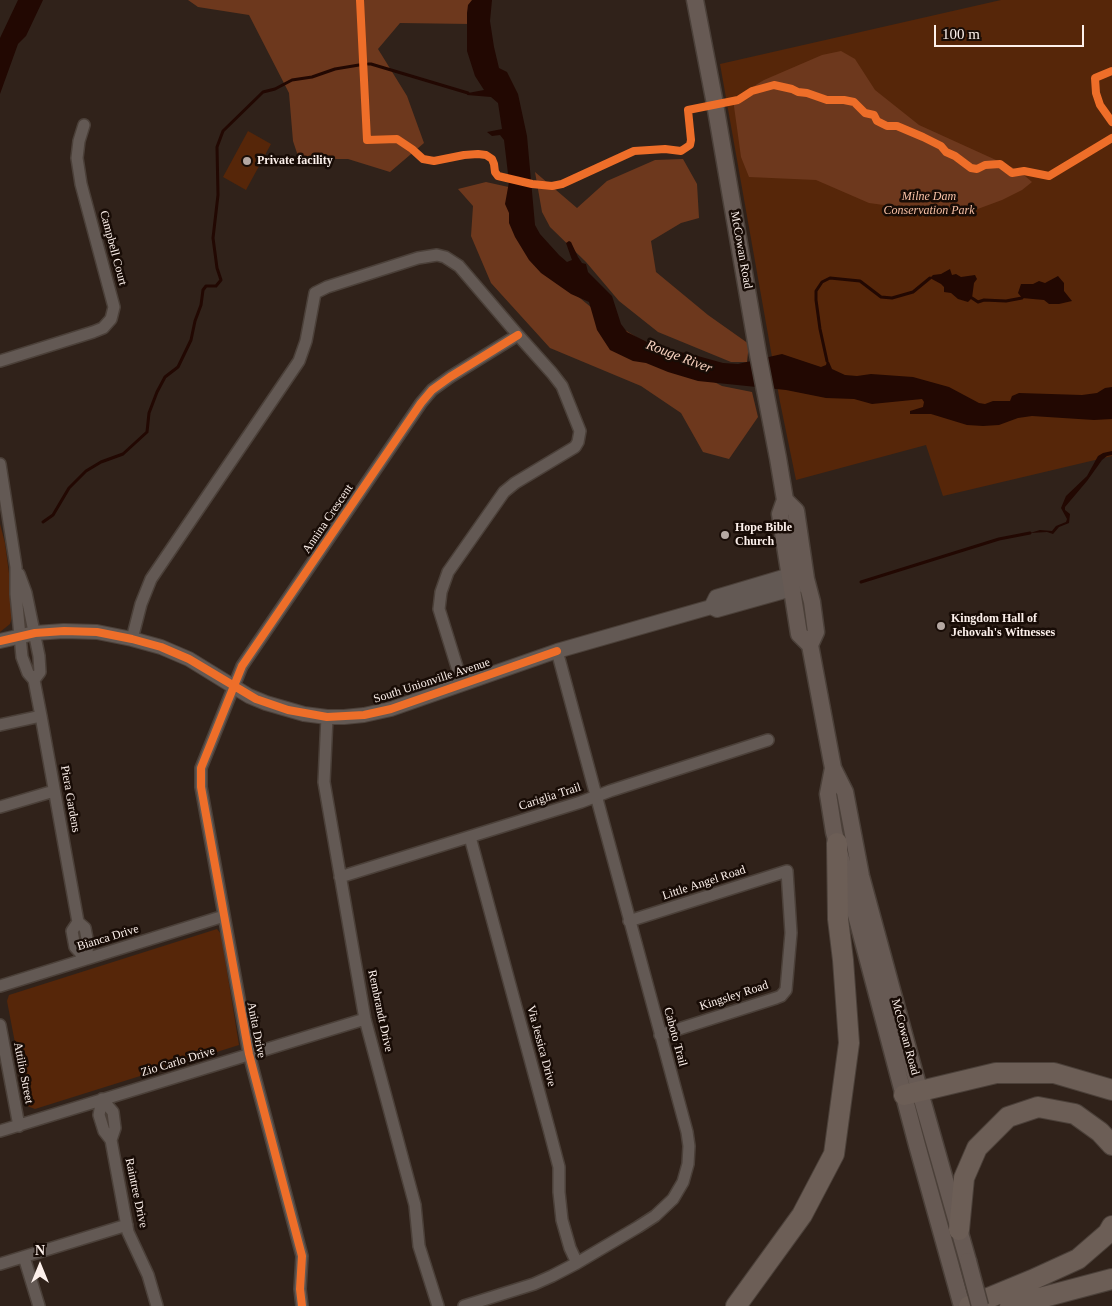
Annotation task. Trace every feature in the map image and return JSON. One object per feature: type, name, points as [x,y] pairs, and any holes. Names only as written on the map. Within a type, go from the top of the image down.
[{"type":"highway","points":[[736,1306],[802,1216],[834,1154],[849,1043],[838,919],[837,843]]},
{"type":"highway","points":[[912,1092],[996,1073],[1054,1073],[1112,1090]]},
{"type":"highway","points":[[958,1230],[964,1178],[978,1148],[1008,1117],[1038,1107],[1075,1114],[1100,1132],[1112,1145]]},
{"type":"highway","points":[[969,1306],[1078,1259],[1108,1232],[1112,1226]]},
{"type":"highway","points":[[1010,1306],[1112,1279]]},
{"type":"main road","name":"McCowan Road","points":[[695,0],[785,500],[780,514],[799,634],[810,645],[833,768],[845,792],[861,876],[951,1269],[962,1306]]},
{"type":"main road","name":"McCowan Road","points":[[785,500],[796,511],[806,579],[812,602],[816,632],[810,645]]},
{"type":"main road","name":"McCowan Road","points":[[833,768],[828,794],[837,843],[912,1092],[968,1260],[980,1306]]},
{"type":"street","name":"Campbell Court","points":[[0,361],[93,332],[103,328],[111,319],[114,307],[81,184],[77,158],[79,141],[84,125]]},
{"type":"street","points":[[132,639],[141,604],[151,579],[299,361],[306,341],[314,296],[317,291],[418,258],[437,255],[445,257],[460,266],[552,373],[562,386],[578,426],[580,436],[574,447],[515,483],[504,492],[448,572],[441,592],[439,609],[462,684]]},
{"type":"street","name":"Annina Crescent","points":[[206,756],[242,666],[268,625],[421,403],[432,390],[450,377],[518,335]]},
{"type":"street","name":"Piera Gardens","points":[[0,464],[3,506],[16,567],[26,593],[39,656],[40,672],[34,680]]},
{"type":"street","name":"Piera Gardens","points":[[16,567],[16,594],[22,658],[28,673],[34,680],[78,922],[85,928],[88,944],[86,960]]},
{"type":"street","points":[[791,582],[806,579]]},
{"type":"street","name":"South Unionville Avenue","points":[[0,641],[35,633],[88,632],[132,639],[181,656],[256,699],[288,710],[327,717],[364,715],[379,712],[557,652],[711,607],[716,597],[791,582]]},
{"type":"street","name":"Caboto Trail","points":[[464,1306],[534,1284],[577,1263],[649,1220],[665,1208],[678,1192],[686,1174],[689,1154],[688,1140],[557,652]]},
{"type":"street","points":[[0,725],[41,716]]},
{"type":"street","name":"Rembrandt Drive","points":[[327,717],[324,782],[365,1019],[415,1206],[419,1246],[438,1306]]},
{"type":"street","name":"Cariglia Trail","points":[[340,878],[768,740]]},
{"type":"street","name":"Anita Drive","points":[[206,756],[201,768],[201,786],[249,1054],[301,1248],[300,1289],[302,1306]]},
{"type":"street","points":[[0,807],[54,791]]},
{"type":"street","name":"Via Jessica Drive","points":[[470,837],[559,1167],[562,1220],[570,1248],[577,1263]]},
{"type":"street","name":"Little Angel Road","points":[[629,921],[787,871]]},
{"type":"street","name":"Kingsley Road","points":[[660,1035],[776,998],[781,996],[786,990],[790,933],[787,871]]},
{"type":"street","name":"Bianca Drive","points":[[0,986],[224,916]]},
{"type":"street","name":"Zio Carlo Drive","points":[[0,1132],[365,1019]]},
{"type":"street","name":"Attilio Street","points":[[0,1025],[19,1126]]},
{"type":"street","name":"Raintree Drive","points":[[102,1099],[113,1112],[115,1128],[111,1140],[130,1237],[148,1275],[157,1306]]},
{"type":"street","points":[[0,1264],[127,1225]]},
{"type":"street","points":[[24,1257],[39,1306]]},
{"type":"green space","points":[[188,0],[475,0],[471,24],[400,23],[378,49],[407,96],[424,143],[390,172],[348,159],[310,159],[298,156],[293,141],[289,93],[249,15],[198,7]]},
{"type":"green space","name":"Milne Dam Conservation Park","points":[[1001,0],[1112,0],[1112,456],[943,496],[926,445],[796,480],[780,402],[720,64]]},
{"type":"green space","points":[[841,51],[855,59],[875,90],[919,125],[1018,170],[1032,182],[1022,190],[1002,200],[975,210],[920,210],[869,203],[816,180],[749,177],[741,157],[733,99],[764,80],[822,55]]},
{"type":"green space","name":"Private facility","points":[[248,131],[271,144],[246,190],[223,177]]},
{"type":"green space","points":[[683,159],[697,184],[699,218],[681,223],[651,241],[656,272],[708,315],[749,344],[747,362],[731,362],[658,332],[619,301],[586,262],[550,227],[542,212],[535,172],[577,208],[607,181],[655,160]]},
{"type":"green space","points":[[486,182],[513,188],[514,220],[575,294],[598,313],[679,364],[722,386],[752,392],[758,417],[729,459],[703,452],[681,413],[641,386],[550,348],[491,283],[471,236],[473,206],[458,189]]},
{"type":"green space","points":[[0,524],[5,543],[14,611],[10,624],[0,632]]},
{"type":"green space","points":[[217,929],[221,934],[239,1045],[35,1109],[27,1106],[7,1001],[9,995]]},
{"type":"water","points":[[18,0],[43,0],[26,36],[18,44],[0,94],[0,38]]},
{"type":"water","name":"Rouge River","points":[[472,0],[492,0],[490,21],[499,68],[507,72],[518,94],[527,136],[535,225],[540,234],[567,262],[572,260],[566,243],[571,242],[582,263],[586,264],[588,272],[612,296],[621,324],[627,332],[659,348],[667,348],[723,363],[738,364],[782,354],[821,367],[826,365],[827,361],[832,369],[845,375],[871,374],[913,377],[949,387],[979,403],[985,404],[993,401],[1010,401],[1012,396],[1019,393],[1082,395],[1097,393],[1105,388],[1112,387],[1112,419],[1094,420],[1032,416],[1018,418],[999,425],[967,425],[931,414],[910,414],[910,411],[923,407],[924,402],[922,399],[872,404],[854,399],[826,398],[786,390],[698,381],[646,363],[633,361],[610,350],[597,330],[589,302],[571,294],[541,273],[529,260],[509,223],[509,213],[505,204],[509,182],[504,140],[500,135],[492,136],[487,132],[502,129],[498,103],[491,97],[467,95],[468,93],[484,90],[475,76],[467,51],[467,13],[468,5]]},
{"type":"water","points":[[950,269],[952,275],[956,274],[961,277],[975,275],[977,279],[974,283],[972,298],[968,302],[958,299],[951,293],[944,292],[944,287],[941,284],[930,278],[933,275],[941,274]]},
{"type":"water","points":[[1058,276],[1064,283],[1064,291],[1072,301],[1049,304],[1044,300],[1022,298],[1018,293],[1021,284],[1033,284],[1039,281],[1045,283]]},
{"type":"water","points":[[1112,451],[1112,455],[1102,460],[1065,507],[1065,510],[1070,514],[1069,523],[1059,527],[1053,534],[1047,532],[1030,533],[1040,530],[1052,531],[1056,526],[1066,522],[1067,519],[1061,508],[1066,496],[1087,476],[1098,456]]},
{"type":"waterway","points":[[368,64],[468,93]]},
{"type":"waterway","points":[[43,522],[53,515],[69,488],[86,471],[101,462],[123,454],[147,432],[149,413],[157,392],[165,377],[178,367],[191,340],[201,305],[203,290],[206,286],[216,286],[221,280],[217,268],[213,238],[218,195],[217,147],[223,131],[263,92],[275,89],[292,80],[359,65]]},
{"type":"waterway","points":[[827,361],[816,300],[816,291],[822,282],[830,278],[860,281],[881,297],[892,298],[913,292],[930,278]]},
{"type":"waterway","points":[[972,298],[978,302],[984,300],[1006,301],[1022,298]]},
{"type":"waterway","points":[[861,582],[999,539],[1030,533]]},
{"type":"cycle path","points":[[360,0],[367,140],[397,139],[423,159],[434,161],[464,155],[486,155],[492,159],[498,176],[532,184],[552,186],[562,184],[634,151],[665,149],[681,151],[690,145],[691,140],[688,110],[738,100],[752,91],[774,85],[827,100],[854,102],[865,113],[874,115],[877,121],[887,126],[897,126],[923,137],[941,146],[946,152],[971,168],[977,169],[985,165],[1000,164],[1012,173],[1024,171],[1049,176],[1112,138]]},
{"type":"cycle path","points":[[1112,71],[1095,78],[1096,93],[1100,105],[1112,122]]},
{"type":"cycle path","points":[[302,1306],[300,1289],[302,1256],[249,1054],[201,787],[201,768],[242,666],[421,403],[432,390],[450,377],[518,335]]},
{"type":"cycle path","points":[[0,641],[35,633],[64,631],[97,632],[132,639],[161,647],[189,659],[256,699],[288,710],[327,717],[364,715],[391,709],[557,651]]},
{"type":"place","name":"Private facility","points":[[247,161]]},
{"type":"place","name":"Hope Bible Church","points":[[725,535]]},
{"type":"place","name":"Kingdom Hall of Jehovah's Witnesses","points":[[941,626]]}]
